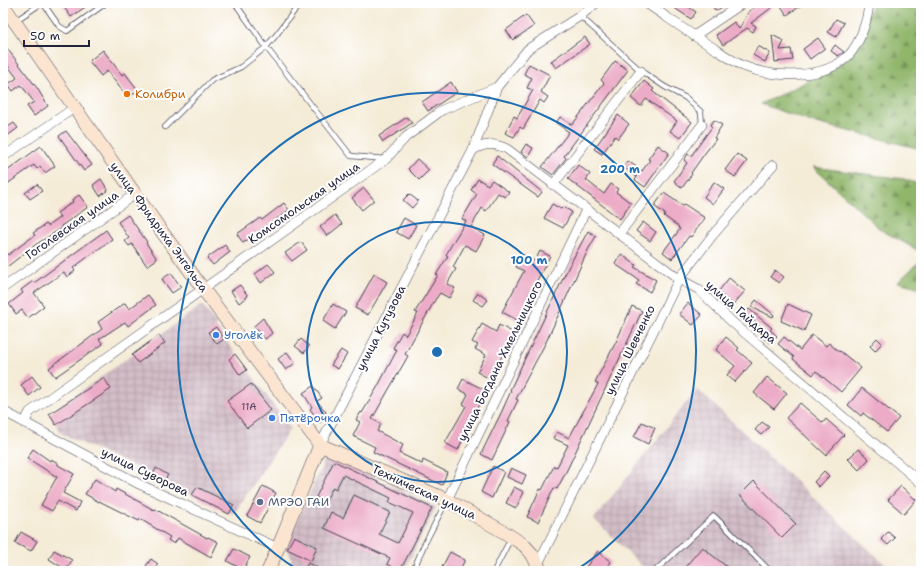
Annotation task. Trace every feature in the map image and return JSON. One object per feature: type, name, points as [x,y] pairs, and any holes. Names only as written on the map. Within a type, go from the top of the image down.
[{"type":"main road","name":"улица Фридриха Энгельса","points":[[4,7],[135,194],[320,445]]},
{"type":"main road","name":"Техническая улица","points":[[320,445],[447,500],[512,537],[528,550],[539,568]]},
{"type":"main road","name":"улица Кутузова","points":[[268,571],[320,445]]},
{"type":"street","name":"Комсомольская улица","points":[[24,423],[30,412],[386,159],[406,137],[442,110],[497,87],[528,49],[580,16],[596,3]]},
{"type":"street","points":[[646,3],[694,36],[743,66],[767,73],[795,75],[814,73],[832,67],[848,56],[860,38],[868,11],[868,3]]},
{"type":"street","points":[[694,36],[743,3]]},
{"type":"street","points":[[553,185],[641,71]]},
{"type":"street","name":"улица Кутузова","points":[[320,445],[473,150],[497,87]]},
{"type":"street","points":[[3,157],[74,108]]},
{"type":"street","points":[[619,234],[702,125]]},
{"type":"street","name":"улица Гайдара","points":[[473,150],[482,145],[499,145],[507,149],[679,279],[698,289],[732,322],[921,483]]},
{"type":"street","name":"улица Шевченко","points":[[539,568],[679,279],[712,236],[773,165]]},
{"type":"street","name":"Гоголевская улица","points":[[3,288],[135,194]]},
{"type":"street","name":"улица Богдана Хмельницкого","points":[[447,500],[586,210]]},
{"type":"street","name":"улица Суворова","points":[[3,411],[139,484],[278,548]]},
{"type":"lane","points":[[14,21],[43,3],[58,26],[67,31],[106,3]]},
{"type":"lane","points":[[235,3],[266,47],[351,156],[386,159]]},
{"type":"lane","points":[[165,127],[212,80],[242,67],[266,47],[295,10],[304,3]]},
{"type":"lane","points":[[580,16],[641,71],[665,88],[686,98],[701,112],[702,125]]},
{"type":"lane","points":[[413,571],[424,545],[447,500]]},
{"type":"lane","points":[[657,570],[714,516],[770,571]]},
{"type":"lane","points":[[494,571],[512,537]]},
{"type":"shaded area","points":[[202,305],[217,325],[216,327],[290,429],[233,515],[153,475],[62,434],[49,414]]},
{"type":"shaded area","points":[[697,389],[892,571],[647,571],[594,519]]},
{"type":"shaded area","points":[[327,455],[436,507],[404,571],[286,571],[292,558],[285,547]]},
{"type":"green space","points":[[874,3],[921,3],[921,149],[808,121],[761,104],[844,61]]},
{"type":"green space","points":[[813,167],[904,179],[921,185],[921,252],[881,230]]},
{"type":"green space","points":[[921,260],[921,288],[898,282]]},
{"type":"building","points":[[61,3],[91,3],[71,17]]},
{"type":"building","points":[[667,3],[683,3],[696,12],[691,19]]},
{"type":"building","points":[[710,3],[728,3],[716,11]]},
{"type":"building","points":[[761,3],[778,3],[751,23],[756,26],[753,32],[747,28],[723,45],[716,35],[734,22],[739,29],[749,11]]},
{"type":"building","points":[[779,3],[805,3],[787,15]]},
{"type":"building","points":[[526,15],[534,26],[513,40],[506,30]]},
{"type":"building","points":[[836,19],[844,23],[836,37],[828,32]]},
{"type":"building","points":[[772,35],[784,41],[780,50],[791,49],[793,60],[775,62]]},
{"type":"building","points":[[585,37],[590,44],[556,68],[551,61]]},
{"type":"building","points":[[818,38],[825,48],[810,59],[803,49]]},
{"type":"building","points":[[3,43],[37,88],[48,106],[34,116],[27,106],[34,102],[21,85],[13,91],[8,84],[17,78],[3,59]]},
{"type":"building","points":[[835,45],[844,52],[838,56],[831,51]]},
{"type":"building","points":[[758,46],[770,53],[765,62],[753,55]]},
{"type":"building","points":[[103,50],[122,75],[125,73],[138,90],[128,98],[107,71],[101,76],[89,61]]},
{"type":"building","points":[[615,61],[628,70],[564,156],[566,158],[553,175],[542,167],[569,132],[556,123],[560,117],[572,125],[604,83],[601,80]]},
{"type":"building","points":[[529,64],[550,75],[541,92],[548,97],[544,103],[540,100],[523,129],[520,127],[514,137],[505,133],[514,116],[517,118],[533,90],[527,88],[532,78],[524,74]]},
{"type":"building","points":[[644,81],[654,89],[652,91],[692,122],[680,138],[670,131],[677,121],[646,99],[641,106],[631,98]]},
{"type":"building","points":[[451,82],[457,92],[428,111],[422,102]]},
{"type":"building","points":[[618,115],[629,124],[618,139],[615,136],[602,154],[594,149]]},
{"type":"building","points":[[407,117],[412,123],[383,142],[379,136]]},
{"type":"building","points":[[714,120],[722,125],[714,138],[716,139],[682,188],[674,181],[687,163],[684,160],[688,154],[691,156],[712,127],[710,125]]},
{"type":"building","points":[[14,123],[18,128],[3,139],[3,130]]},
{"type":"building","points":[[66,131],[92,165],[84,171],[59,136]]},
{"type":"building","points":[[526,144],[533,148],[528,157],[521,152]]},
{"type":"building","points":[[658,145],[669,153],[645,187],[635,180],[637,177],[623,167],[628,161],[642,171]]},
{"type":"building","points":[[41,146],[55,166],[45,173],[40,166],[37,169],[34,165],[3,187],[3,174]]},
{"type":"building","points":[[737,154],[747,161],[735,177],[725,170]]},
{"type":"building","points":[[497,156],[542,192],[538,197],[492,164]]},
{"type":"building","points":[[417,159],[429,170],[419,180],[408,169]]},
{"type":"building","points":[[578,165],[590,174],[586,180],[604,194],[611,184],[618,189],[616,192],[631,203],[620,219],[568,179]]},
{"type":"building","points":[[101,179],[108,190],[100,196],[93,185]]},
{"type":"building","points":[[478,179],[488,185],[492,180],[509,192],[505,197],[498,193],[486,211],[482,208],[471,227],[485,235],[476,251],[465,245],[453,267],[456,269],[447,284],[455,288],[449,298],[440,293],[435,300],[405,354],[408,356],[372,419],[381,424],[377,431],[403,445],[399,453],[422,464],[423,460],[447,472],[442,485],[373,452],[375,447],[353,436],[360,422],[356,420],[361,412],[362,413],[378,386],[397,350],[393,348],[402,332],[406,335],[418,313],[415,312],[438,275],[436,275],[448,256],[446,255],[466,221],[462,219],[477,194],[471,190]]},
{"type":"building","points":[[714,182],[724,189],[713,204],[704,197]]},
{"type":"building","points":[[37,184],[42,191],[30,199],[25,193]]},
{"type":"building","points":[[364,188],[374,200],[362,210],[352,198]]},
{"type":"building","points":[[664,193],[683,206],[684,204],[705,218],[672,259],[663,252],[680,229],[664,216],[665,214],[654,206]]},
{"type":"building","points":[[409,194],[418,201],[412,208],[403,200]]},
{"type":"building","points":[[79,195],[88,207],[61,226],[62,228],[35,245],[3,270],[3,248],[8,255],[35,235],[33,233],[46,224],[48,226],[60,217],[57,213],[73,202],[72,200]]},
{"type":"building","points":[[284,203],[289,210],[243,243],[237,234],[260,218],[262,220]]},
{"type":"building","points":[[552,204],[561,209],[563,207],[572,212],[563,228],[544,218]]},
{"type":"building","points":[[128,215],[157,259],[147,266],[132,244],[129,246],[125,241],[129,238],[118,222]]},
{"type":"building","points":[[335,215],[342,224],[327,236],[320,227]]},
{"type":"building","points":[[404,218],[416,225],[408,239],[396,232]]},
{"type":"building","points":[[643,222],[656,232],[650,241],[636,231]]},
{"type":"building","points":[[106,230],[112,239],[73,268],[75,271],[67,277],[64,272],[34,293],[44,306],[28,318],[22,310],[16,314],[9,304],[23,293],[21,290],[33,281],[34,283]]},
{"type":"building","points":[[588,231],[596,236],[588,250],[546,342],[516,399],[518,400],[508,421],[510,422],[492,460],[481,454],[568,268]]},
{"type":"building","points":[[301,242],[307,250],[292,261],[285,253]]},
{"type":"building","points":[[225,245],[230,252],[213,265],[207,258]]},
{"type":"building","points":[[540,251],[550,256],[529,295],[531,296],[519,321],[502,312],[524,271],[516,267],[523,255],[535,261]]},
{"type":"building","points":[[621,254],[636,265],[634,267],[656,280],[650,292],[636,284],[639,280],[615,264]]},
{"type":"building","points":[[268,264],[275,272],[261,283],[255,274]]},
{"type":"building","points":[[775,270],[784,277],[779,283],[770,277]]},
{"type":"building","points":[[171,273],[181,287],[172,293],[162,279]]},
{"type":"building","points":[[374,274],[387,282],[368,315],[355,308]]},
{"type":"building","points":[[729,278],[745,291],[733,305],[718,292]]},
{"type":"building","points":[[240,285],[248,296],[239,303],[231,291]]},
{"type":"building","points":[[478,293],[488,300],[483,306],[473,300]]},
{"type":"building","points":[[148,295],[156,305],[128,326],[125,322],[99,339],[103,344],[55,377],[49,368],[102,329],[98,322],[125,303],[129,309]]},
{"type":"building","points":[[756,300],[774,315],[773,317],[751,307]]},
{"type":"building","points":[[688,303],[702,315],[693,325],[679,314]]},
{"type":"building","points":[[333,304],[346,312],[335,329],[323,321]]},
{"type":"building","points":[[788,304],[811,315],[804,331],[781,321]]},
{"type":"building","points":[[632,306],[642,311],[566,472],[557,489],[554,488],[538,522],[527,517],[540,489],[542,490],[554,466],[557,467],[568,445],[553,438],[557,432],[569,438],[598,384],[595,382],[616,342]]},
{"type":"building","points":[[749,309],[772,328],[770,330],[777,336],[770,343],[761,336],[766,331],[745,314]]},
{"type":"building","points":[[263,318],[272,333],[265,339],[254,326]]},
{"type":"building","points":[[482,324],[496,332],[499,325],[514,333],[490,379],[477,372],[486,355],[475,349],[478,345],[472,342]]},
{"type":"building","name":"Уголёк","points":[[216,327],[224,339],[217,344],[208,332]]},
{"type":"building","points":[[159,335],[165,343],[138,363],[132,355]]},
{"type":"building","points":[[812,335],[826,346],[829,343],[861,368],[841,392],[816,371],[813,375],[793,359],[794,357],[778,344],[784,337],[800,350]]},
{"type":"building","points":[[726,337],[739,348],[737,350],[752,363],[735,382],[727,375],[735,366],[716,350]]},
{"type":"building","points":[[877,338],[882,343],[875,351],[870,346]]},
{"type":"building","points":[[301,339],[309,346],[304,353],[295,346]]},
{"type":"building","points":[[341,350],[347,354],[338,369],[331,365]]},
{"type":"building","points":[[287,352],[295,363],[286,370],[278,359]]},
{"type":"building","points":[[235,354],[247,370],[240,375],[229,359]]},
{"type":"building","points":[[32,376],[40,387],[29,396],[21,385]]},
{"type":"building","points":[[767,377],[787,393],[774,409],[754,393]]},
{"type":"building","points":[[104,378],[111,389],[56,425],[49,414]]},
{"type":"building","points":[[463,379],[485,390],[458,450],[445,443],[466,406],[463,404],[468,394],[458,389]]},
{"type":"building","points":[[251,384],[271,410],[247,428],[227,401]]},
{"type":"building","points":[[313,386],[322,398],[317,401],[326,412],[320,423],[310,409],[312,407],[303,393]]},
{"type":"building","points":[[862,388],[899,418],[887,432],[863,413],[861,416],[848,405]]},
{"type":"building","points":[[800,403],[823,423],[826,419],[844,435],[826,455],[786,418]]},
{"type":"building","points":[[642,422],[655,428],[648,444],[634,437]]},
{"type":"building","points":[[762,422],[769,427],[761,435],[755,430]]},
{"type":"building","points":[[33,449],[50,461],[51,459],[58,463],[58,465],[74,474],[63,493],[80,502],[76,511],[58,501],[52,511],[41,505],[57,477],[27,458]]},
{"type":"building","points":[[858,449],[869,459],[859,470],[848,459]]},
{"type":"building","points":[[334,461],[432,508],[400,571],[392,571],[393,567],[387,564],[390,558],[324,528],[331,512],[343,518],[354,495],[390,512],[379,534],[398,543],[413,513],[389,502],[391,498],[343,475],[336,489],[333,487],[325,502],[316,497]]},
{"type":"building","points":[[493,466],[504,472],[492,498],[481,492]]},
{"type":"building","points":[[156,468],[168,475],[164,481],[153,475]]},
{"type":"building","points":[[511,468],[526,475],[522,484],[507,477]]},
{"type":"building","points":[[824,471],[829,476],[819,487],[814,482]]},
{"type":"building","points":[[95,479],[115,492],[116,489],[207,538],[208,537],[218,542],[211,557],[178,538],[174,544],[168,540],[170,537],[140,519],[139,521],[85,494]]},
{"type":"building","points":[[754,481],[796,524],[782,538],[740,495]]},
{"type":"building","points":[[263,486],[276,493],[260,523],[247,516]]},
{"type":"building","points":[[901,486],[916,500],[904,514],[888,500]]},
{"type":"building","points":[[197,487],[234,505],[229,514],[192,495]]},
{"type":"building","points":[[514,487],[524,492],[516,508],[506,503]]},
{"type":"building","points":[[21,532],[37,541],[31,551],[15,543]]},
{"type":"building","points":[[888,532],[895,538],[888,545],[881,539]]},
{"type":"building","points":[[294,536],[317,547],[311,561],[287,549]]},
{"type":"building","points":[[702,547],[732,571],[691,571],[686,566]]},
{"type":"building","points":[[234,549],[250,557],[243,570],[227,561]]},
{"type":"building","points":[[54,550],[72,560],[66,570],[49,559]]},
{"type":"building","points":[[598,551],[611,562],[604,571],[583,571]]},
{"type":"building","points":[[450,552],[465,560],[459,571],[440,571]]},
{"type":"building","points":[[151,559],[158,564],[153,571],[146,566]]},
{"type":"building","points":[[308,563],[324,571],[304,571]]},
{"type":"place","name":"Колибри","points":[[127,94]]},
{"type":"place","name":"Уголёк","points":[[216,335]]},
{"type":"place","name":"Пятёрочка","points":[[272,418]]},
{"type":"place","name":"МРЭО ГАИ","points":[[260,502]]}]
